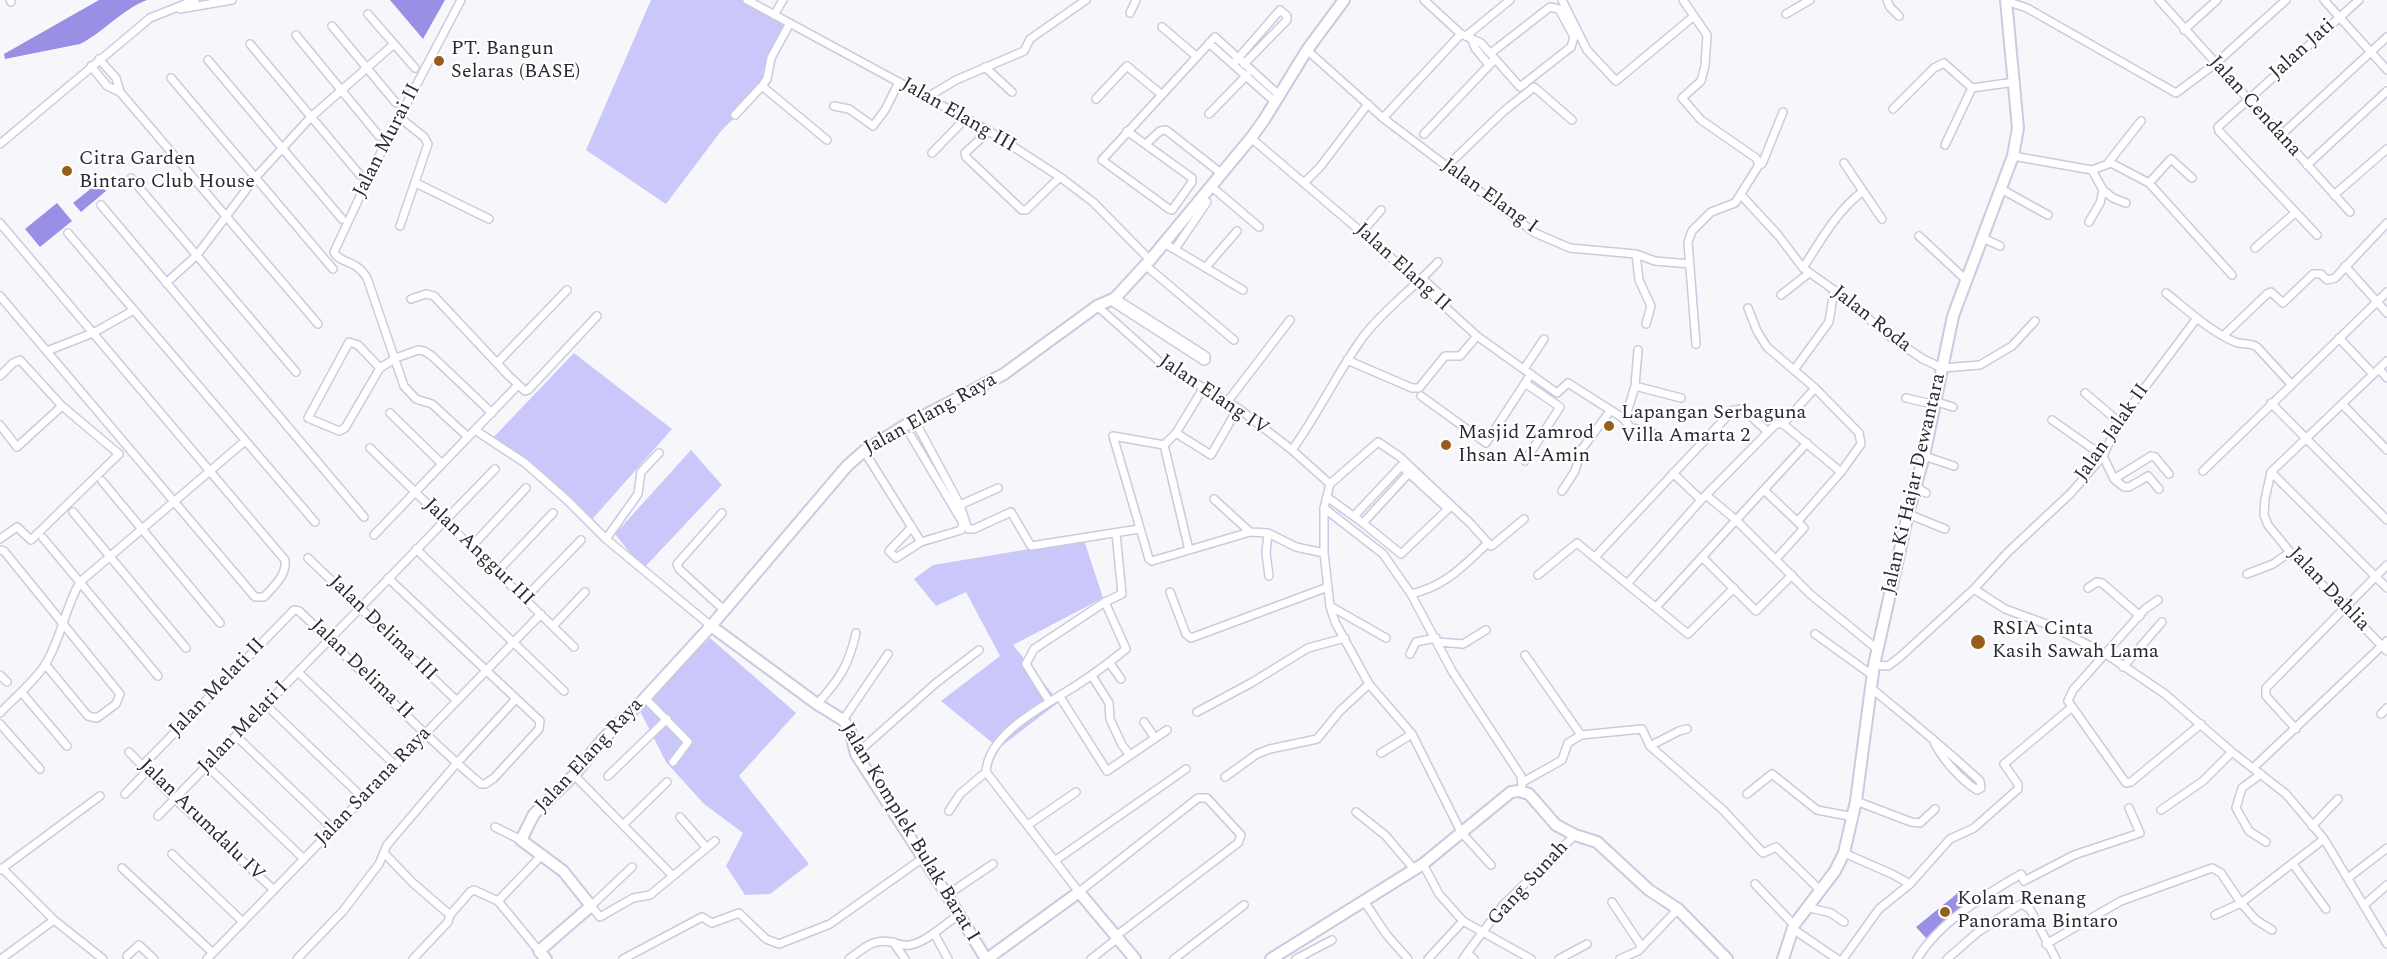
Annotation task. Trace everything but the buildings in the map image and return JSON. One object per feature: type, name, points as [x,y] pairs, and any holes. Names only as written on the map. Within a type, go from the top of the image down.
[{"type":"street","points":[[0,144],[150,18],[195,0]]},
{"type":"street","points":[[166,11],[232,0]]},
{"type":"street","name":"Jalan Murai II","points":[[396,357],[367,278],[361,268],[352,262],[339,259],[334,252],[399,117],[461,0]]},
{"type":"street","name":"Jalan Elang III","points":[[747,0],[989,131],[1060,177],[1093,202],[1148,263],[1234,340]]},
{"type":"street","points":[[774,15],[783,0]]},
{"type":"street","points":[[926,98],[985,67],[1024,51],[1030,39],[1086,0]]},
{"type":"street","points":[[1131,13],[1136,0]]},
{"type":"street","name":"Jalan Elang Raya","points":[[521,840],[534,814],[574,775],[603,739],[645,698],[711,626],[847,466],[864,452],[915,421],[1004,374],[1097,306],[1113,299],[1148,263],[1251,138],[1307,50],[1344,0]]},
{"type":"street","points":[[1424,0],[1466,37],[1489,65]]},
{"type":"street","points":[[1383,118],[1466,37],[1510,0]]},
{"type":"street","points":[[1562,0],[1587,50],[1616,81],[1694,15]]},
{"type":"street","points":[[1683,0],[1707,35],[1705,66],[1701,81],[1682,98],[1701,120],[1756,158],[1759,165]]},
{"type":"street","points":[[1786,14],[1810,0]]},
{"type":"street","points":[[1887,0],[1890,7],[1899,15]]},
{"type":"street","points":[[2006,0],[2027,8],[2173,92],[2180,91],[2215,64],[2286,0]]},
{"type":"street","name":"Jalan Ki Hajar Dewantara","points":[[1783,959],[1793,927],[1835,871],[1844,854],[1854,817],[1877,649],[1908,514],[1924,456],[1953,315],[2013,156],[2018,128],[2006,0]]},
{"type":"street","name":"Jalan Cendana","points":[[2159,0],[2350,212]]},
{"type":"street","points":[[2184,30],[2217,0]]},
{"type":"street","points":[[2324,0],[2387,70]]},
{"type":"street","name":"Jalan Jati","points":[[2295,213],[2219,131],[2220,124],[2359,0]]},
{"type":"street","points":[[1424,134],[1489,65],[1493,56],[1550,7],[1559,9],[1574,37],[1571,47],[1521,87],[1493,56],[1481,42],[1466,37]]},
{"type":"street","points":[[1235,61],[1279,10],[1287,16],[1287,20],[1244,64]]},
{"type":"street","points":[[368,14],[415,68]]},
{"type":"street","points":[[735,115],[767,79],[771,58],[790,23]]},
{"type":"street","points":[[332,26],[396,103]]},
{"type":"street","points":[[1162,27],[1196,56]]},
{"type":"street","points":[[296,35],[379,136]]},
{"type":"street","points":[[2280,135],[2387,37]]},
{"type":"street","points":[[1127,131],[1192,178],[1192,182],[1172,210],[1103,162],[1102,159],[1127,131],[1162,95],[1196,56],[1209,43],[1235,61],[1277,99]]},
{"type":"street","points":[[250,44],[360,175]]},
{"type":"street","points":[[166,283],[197,255],[255,178],[310,117],[394,44]]},
{"type":"street","name":"Jalan Elang I","points":[[1307,50],[1383,118],[1535,232],[1570,248],[1636,254],[1655,261],[1690,264]]},
{"type":"street","points":[[99,59],[116,78],[120,92],[318,324]]},
{"type":"street","points":[[208,60],[342,219]]},
{"type":"street","points":[[1235,61],[1244,64],[1248,73]]},
{"type":"street","points":[[1893,109],[1934,68],[1944,63],[1972,88],[2015,82]]},
{"type":"street","points":[[91,66],[107,86],[120,92]]},
{"type":"street","points":[[1096,99],[1127,66],[1130,66],[1162,95]]},
{"type":"street","points":[[985,67],[1012,92]]},
{"type":"street","points":[[1209,114],[1248,73]]},
{"type":"street","points":[[171,78],[333,269]]},
{"type":"street","points":[[834,106],[849,109],[873,126],[885,110],[899,82]]},
{"type":"street","points":[[762,86],[827,140]]},
{"type":"street","points":[[1446,167],[1504,111],[1534,87],[1572,120]]},
{"type":"street","points":[[1945,145],[1972,88]]},
{"type":"street","points":[[2307,165],[2387,91]]},
{"type":"street","points":[[1304,183],[1320,168],[1368,104]]},
{"type":"street","points":[[1696,344],[1688,242],[1692,231],[1711,212],[1735,203],[1759,165],[1762,164],[1783,112]]},
{"type":"street","points":[[399,117],[424,137],[428,144],[400,226]]},
{"type":"street","points":[[932,153],[966,118]]},
{"type":"street","points":[[2013,156],[2092,170],[2108,163],[2141,122]]},
{"type":"street","points":[[1146,144],[1160,131],[1166,130],[1222,174]]},
{"type":"street","points":[[989,131],[965,153],[966,157],[1022,210],[1026,210],[1060,177]]},
{"type":"street","name":"Jalan Elang II","points":[[1251,138],[1421,281],[1477,336],[1557,393],[1568,383],[1610,411]]},
{"type":"street","points":[[2334,195],[2387,148]]},
{"type":"street","points":[[2149,183],[2171,159],[2192,178]]},
{"type":"street","points":[[1844,163],[1882,219]]},
{"type":"street","points":[[2108,163],[2149,183],[2232,275]]},
{"type":"street","points":[[2092,170],[2103,190],[2113,198],[2126,203]]},
{"type":"street","points":[[131,178],[296,372]]},
{"type":"street","points":[[416,183],[489,219]]},
{"type":"street","points":[[1212,187],[1259,228]]},
{"type":"street","points":[[2001,189],[2048,215]]},
{"type":"street","points":[[2089,222],[2100,203],[2103,190]]},
{"type":"street","points":[[1781,295],[1806,271],[1836,217],[1863,191]]},
{"type":"street","name":"Jalan Roda","points":[[1741,195],[1778,235],[1806,271],[1834,290],[1893,339],[1923,359],[1942,368]]},
{"type":"street","points":[[1175,249],[1206,202]]},
{"type":"street","points":[[101,205],[364,518]]},
{"type":"street","points":[[1362,232],[1381,210]]},
{"type":"street","points":[[2255,248],[2295,213],[2317,235]]},
{"type":"street","points":[[0,223],[285,560],[286,568],[280,580],[264,597],[255,597],[0,296]]},
{"type":"street","points":[[2224,335],[2266,294],[2271,292],[2283,303],[2313,274],[2320,274],[2327,280],[2331,280],[2387,223]]},
{"type":"street","points":[[1206,267],[1237,231]]},
{"type":"street","points":[[68,233],[315,522]]},
{"type":"street","points":[[1919,236],[1965,279]]},
{"type":"street","points":[[1983,238],[2000,246]]},
{"type":"street","points":[[1164,243],[1243,290]]},
{"type":"street","points":[[1636,254],[1639,280],[1651,306],[1647,324]]},
{"type":"street","points":[[1292,450],[1315,418],[1347,360],[1372,327],[1438,262]]},
{"type":"street","points":[[2345,266],[2387,313]]},
{"type":"street","points":[[1421,281],[1445,299]]},
{"type":"street","points":[[497,363],[567,290]]},
{"type":"street","points":[[1794,370],[1830,319],[1834,290]]},
{"type":"street","points":[[2203,471],[2387,292]]},
{"type":"street","points":[[2166,293],[2198,318],[2237,343],[2253,344],[2258,347],[2291,384]]},
{"type":"street","points":[[411,299],[426,294],[434,296],[524,390],[528,390],[597,316]]},
{"type":"street","points":[[1113,299],[1206,356],[1206,360],[1204,361],[1113,299]]},
{"type":"street","name":"Jalan Elang IV","points":[[1097,306],[1160,362],[1238,408],[1292,450],[1330,484]]},
{"type":"street","points":[[1748,308],[1757,331],[1767,347],[1815,388],[1861,436],[1861,444],[1841,472],[1798,521]]},
{"type":"street","points":[[46,351],[93,333],[134,310]]},
{"type":"street","name":"Jalan Jalak II","points":[[1873,670],[1887,666],[1900,657],[1974,589],[2008,552],[2071,493],[2103,456],[2119,422],[2198,318]]},
{"type":"street","points":[[1228,401],[1290,320]]},
{"type":"street","points":[[1942,368],[1980,365],[2012,346],[2035,321]]},
{"type":"street","points":[[1347,360],[1412,388],[1419,388],[1445,356],[1460,356],[1477,336]]},
{"type":"street","points":[[2339,338],[2376,372],[2387,378]]},
{"type":"street","points":[[1524,369],[1544,339]]},
{"type":"street","points":[[380,368],[358,345],[350,342],[308,418],[339,431],[345,428],[380,368],[396,357],[424,351],[492,412]]},
{"type":"street","points":[[1623,418],[1626,416],[1635,386],[1638,350]]},
{"type":"street","points":[[396,357],[404,386],[411,396],[432,404],[468,436]]},
{"type":"street","points":[[0,376],[13,363],[20,360],[62,406],[119,454],[31,540],[17,527],[0,539]]},
{"type":"street","points":[[2387,362],[2271,472],[2387,588]]},
{"type":"street","points":[[1421,396],[1486,443],[1531,374]]},
{"type":"street","points":[[1525,383],[1558,403],[1560,407],[1525,461]]},
{"type":"street","points":[[374,535],[518,385]]},
{"type":"street","points":[[1635,386],[1681,398]]},
{"type":"street","points":[[1164,445],[1176,433],[1204,387]]},
{"type":"street","points":[[1783,424],[1815,388]]},
{"type":"street","points":[[2085,393],[2119,422]]},
{"type":"street","points":[[1906,398],[1953,407]]},
{"type":"street","points":[[2271,403],[2387,520]]},
{"type":"street","points":[[2342,404],[2387,450]]},
{"type":"street","points":[[0,424],[17,447],[62,406]]},
{"type":"street","points":[[1176,433],[1211,455],[1238,408]]},
{"type":"street","points":[[1595,557],[1735,409],[1743,410],[1767,431]]},
{"type":"street","points":[[1562,491],[1575,471],[1582,449],[1610,411],[1623,418],[1630,427],[1657,435]]},
{"type":"street","points":[[390,413],[442,464]]},
{"type":"street","points":[[2052,420],[2103,456],[2114,478],[2127,488],[2142,478],[2150,477],[2159,489]]},
{"type":"street","points":[[915,421],[960,505],[968,529],[974,529],[1011,512],[1032,546],[1139,529]]},
{"type":"street","points":[[1628,583],[1704,497],[1776,424],[1783,424],[1841,472]]},
{"type":"street","points":[[475,430],[525,463],[606,539],[711,626]]},
{"type":"street","points":[[910,436],[963,527],[961,530],[921,542],[896,558],[889,550],[912,526]]},
{"type":"street","points":[[1164,445],[1113,436],[1149,559],[1152,561],[1250,532],[1268,532],[1296,547],[1324,553]]},
{"type":"street","points":[[0,713],[22,693],[45,664],[69,600],[80,582],[246,441]]},
{"type":"street","points":[[1491,865],[1461,832],[1412,734],[1369,684],[1337,627],[1330,606],[1324,553],[1324,508],[1330,484],[1378,442],[1399,456],[1488,543],[1492,545],[1524,519]]},
{"type":"street","points":[[1657,606],[1807,443]]},
{"type":"street","points":[[1164,445],[1189,550]]},
{"type":"street","name":"Jalan Anggur III","points":[[370,448],[574,647]]},
{"type":"street","points":[[864,452],[921,542]]},
{"type":"street","points":[[606,539],[638,494],[641,472],[659,453]]},
{"type":"street","points":[[1924,456],[1954,466]]},
{"type":"street","points":[[2114,478],[2151,456],[2169,474]]},
{"type":"street","points":[[1327,497],[1354,516],[1364,522],[1401,554],[1448,509],[1401,466],[1354,516]]},
{"type":"street","name":"Jalan Melati I","points":[[158,816],[495,469]]},
{"type":"street","name":"Jalan Dahlia","points":[[2271,472],[2264,515],[2271,529],[2290,552],[2385,646]]},
{"type":"street","points":[[1673,473],[1736,520],[1810,594],[1877,649]]},
{"type":"street","points":[[1364,522],[1408,474]]},
{"type":"street","points":[[102,482],[220,623]]},
{"type":"street","points":[[1915,486],[1926,493]]},
{"type":"street","points":[[471,547],[526,488]]},
{"type":"street","points":[[960,505],[998,488]]},
{"type":"street","points":[[1764,490],[1804,529],[1776,559]]},
{"type":"street","points":[[1214,499],[1250,532]]},
{"type":"street","points":[[1324,508],[1377,549],[1411,594],[1452,671],[1521,787],[1556,825],[1575,835],[1597,842],[1649,891],[1678,909],[1727,959]]},
{"type":"street","points":[[73,512],[186,648]]},
{"type":"street","points":[[497,572],[553,513]]},
{"type":"street","points":[[722,513],[677,564],[679,569],[724,610]]},
{"type":"street","points":[[1908,514],[1945,530]]},
{"type":"street","points":[[1268,532],[1266,553],[1269,576]]},
{"type":"street","points":[[1049,701],[1026,666],[1034,649],[1105,602],[1122,594],[1116,533]]},
{"type":"street","points":[[43,538],[158,676]]},
{"type":"street","points":[[525,598],[581,540]]},
{"type":"street","points":[[1411,594],[1430,590],[1448,580],[1488,543]]},
{"type":"street","points":[[1538,575],[1577,543],[1657,606],[1688,634],[1734,588]]},
{"type":"street","points":[[416,549],[564,691]]},
{"type":"street","points":[[0,550],[4,551],[120,694],[119,699],[97,718],[92,718],[45,664]]},
{"type":"street","points":[[2247,574],[2273,564],[2290,552]]},
{"type":"street","points":[[1702,557],[1758,610],[1792,575]]},
{"type":"street","name":"Jalan Delima III","points":[[308,558],[457,701]]},
{"type":"street","points":[[2296,729],[2266,696],[2266,688],[2387,565]]},
{"type":"street","points":[[297,959],[343,911],[379,864],[387,845],[456,764],[515,700],[388,578]]},
{"type":"street","points":[[2088,588],[2097,582],[2102,583],[2140,616]]},
{"type":"street","points":[[1170,592],[1186,634],[1191,638],[1328,587]]},
{"type":"street","points":[[1974,589],[2005,609],[2049,625],[2106,654],[2165,694],[2232,752],[2286,794],[2324,839],[2387,944]]},
{"type":"street","points":[[553,626],[585,592]]},
{"type":"street","points":[[2158,600],[2140,616],[2073,690],[2068,701],[2124,782],[2131,782],[2201,724]]},
{"type":"street","points":[[1105,602],[1126,648],[1092,676],[1022,719],[991,752],[986,762],[986,772],[1079,892],[1135,959]]},
{"type":"street","points":[[1330,606],[1386,638]]},
{"type":"street","name":"Jalan Delima II","points":[[294,610],[299,611],[330,639],[456,764],[481,784],[494,778],[541,726],[540,722],[515,700]]},
{"type":"street","name":"Jalan Melati II","points":[[125,794],[145,769],[294,610]]},
{"type":"street","name":"Jalan Sarana Raya","points":[[207,959],[541,614]]},
{"type":"street","points":[[2123,667],[2162,622]]},
{"type":"street","name":"Jalan Komplek Bulak Barat I","points":[[711,626],[817,705],[843,720],[850,730],[856,754],[986,959]]},
{"type":"street","points":[[1410,654],[1416,642],[1437,640],[1463,644],[1486,630]]},
{"type":"street","points":[[817,705],[851,657],[856,633]]},
{"type":"street","points":[[1815,634],[1873,670]]},
{"type":"street","points":[[1197,712],[1259,679],[1308,648],[1345,638]]},
{"type":"street","points":[[2253,768],[2385,646]]},
{"type":"street","points":[[856,754],[936,683],[979,650]]},
{"type":"street","points":[[843,720],[888,654]]},
{"type":"street","points":[[1524,655],[1581,735]]},
{"type":"street","points":[[1108,662],[1120,679]]},
{"type":"street","points":[[298,672],[395,765]]},
{"type":"street","points":[[0,675],[7,682]]},
{"type":"street","points":[[1092,676],[1109,703],[1110,719],[1122,745],[1130,755]]},
{"type":"street","points":[[1225,777],[1257,754],[1317,739],[1340,711],[1369,684]]},
{"type":"street","points":[[1870,687],[1933,739],[1980,781],[1981,788],[1977,790],[1969,784],[1936,749],[1933,739]]},
{"type":"street","points":[[22,693],[66,746]]},
{"type":"street","points":[[1060,697],[1107,771],[1167,730]]},
{"type":"street","points":[[645,698],[688,742],[673,762]]},
{"type":"street","points":[[266,705],[363,798]]},
{"type":"street","points":[[1843,959],[1879,909],[1910,884],[1950,839],[1974,828],[2018,789],[2018,784],[2004,764],[2072,707]]},
{"type":"street","points":[[2381,714],[2387,708]]},
{"type":"street","points":[[608,776],[668,719]]},
{"type":"street","points":[[1144,722],[1155,738]]},
{"type":"street","points":[[0,724],[40,769]]},
{"type":"street","points":[[1271,959],[1418,867],[1511,792],[1562,760],[1568,743],[1581,735],[1642,729],[1650,746],[1723,810],[1760,851],[1763,853],[1776,847],[1820,890]]},
{"type":"street","points":[[1650,746],[1687,729]]},
{"type":"street","points":[[1380,753],[1412,734]]},
{"type":"street","points":[[236,736],[333,829]]},
{"type":"street","name":"Jalan Arumdalu IV","points":[[129,752],[175,799],[273,890]]},
{"type":"street","points":[[2160,810],[2203,781],[2232,752]]},
{"type":"street","points":[[207,766],[304,859]]},
{"type":"street","points":[[1056,860],[1186,769]]},
{"type":"street","points":[[949,811],[960,794],[986,772]]},
{"type":"street","points":[[1747,794],[1772,774],[1817,810],[1854,817]]},
{"type":"street","points":[[2261,774],[2242,788],[2236,808],[2249,831],[2266,842]]},
{"type":"street","points":[[574,775],[673,876]]},
{"type":"street","points":[[624,824],[667,782]]},
{"type":"street","points":[[1028,825],[1076,792]]},
{"type":"street","points":[[100,796],[1,869],[54,920],[104,959]]},
{"type":"street","points":[[986,959],[1079,892],[1198,798],[1204,796],[1207,798],[1241,835],[1238,843],[1091,959]]},
{"type":"street","points":[[2312,826],[2338,799]]},
{"type":"street","points":[[1856,801],[1911,822],[1920,823],[1935,809]]},
{"type":"street","points":[[1917,959],[1925,946],[1981,898],[2021,874],[2024,881],[2074,855],[2140,833],[2129,808]]},
{"type":"street","points":[[1356,812],[1385,835],[1418,867],[1463,921],[1532,959]]},
{"type":"street","points":[[680,817],[706,847]]},
{"type":"street","points":[[495,827],[543,854],[563,871],[600,917],[633,898],[650,895],[715,841]]},
{"type":"street","name":"Gang Sunah","points":[[1465,956],[1503,905],[1575,835]]},
{"type":"street","points":[[2215,915],[2241,903],[2324,839]]},
{"type":"street","points":[[2349,878],[2387,848]]},
{"type":"street","points":[[172,854],[243,922]]},
{"type":"street","points":[[385,854],[413,883],[450,915]]},
{"type":"street","points":[[498,901],[543,854]]},
{"type":"street","points":[[1844,854],[1910,884]]},
{"type":"street","points":[[623,959],[702,917],[712,922],[740,913],[766,939],[778,944],[806,935],[830,924],[923,858]]},
{"type":"street","points":[[947,895],[993,864]]},
{"type":"street","points":[[2293,864],[2326,909]]},
{"type":"street","points":[[413,959],[448,922],[450,915],[474,891],[498,901],[542,955],[632,867]]},
{"type":"street","points":[[122,868],[213,952]]},
{"type":"street","points":[[2046,944],[2121,901],[2212,868],[2221,873],[2241,903],[2256,920],[2272,930]]},
{"type":"street","points":[[1755,884],[1793,927],[1837,959]]},
{"type":"street","points":[[2364,905],[2387,885]]},
{"type":"street","points":[[1364,902],[1386,934],[1408,959]]},
{"type":"street","points":[[1612,902],[1640,949],[1642,959]]},
{"type":"street","points":[[1947,959],[1997,918],[2021,904],[2025,904],[2030,909],[2046,944],[2056,959]]},
{"type":"street","points":[[1174,959],[1244,905]]},
{"type":"street","points":[[1806,907],[1831,913],[1844,922]]},
{"type":"street","points":[[1620,959],[1640,949],[1678,909]]},
{"type":"street","points":[[849,959],[872,942],[882,940],[912,945],[934,933],[958,915]]},
{"type":"street","points":[[2,959],[54,920]]},
{"type":"street","points":[[1428,959],[1463,921]]},
{"type":"street","points":[[934,933],[948,959]]},
{"type":"street","points":[[1296,959],[1332,940]]},
{"type":"street","points":[[893,942],[905,959]]},
{"type":"street","points":[[1559,959],[1587,944]]},
{"type":"street","points":[[127,956],[139,945],[154,959]]},
{"type":"street","points":[[1465,956],[1474,959]]},
{"type":"shaded area","points":[[99,0],[147,0],[129,9],[80,44],[5,59],[4,54]]},
{"type":"shaded area","points":[[390,0],[445,0],[423,39]]},
{"type":"shaded area","points":[[651,0],[747,0],[787,24],[775,52],[771,81],[721,131],[666,204],[586,150]]},
{"type":"shaded area","points":[[99,182],[106,191],[81,212],[73,203]]},
{"type":"shaded area","points":[[57,203],[72,221],[40,247],[25,229]]},
{"type":"shaded area","points":[[574,353],[672,429],[588,524],[528,471],[489,442]]},
{"type":"shaded area","points":[[691,450],[722,485],[643,569],[615,534]]},
{"type":"shaded area","points":[[1084,540],[1103,598],[1013,645],[1059,702],[999,748],[941,701],[1000,656],[966,592],[936,606],[914,579],[933,565]]},
{"type":"shaded area","points":[[710,638],[796,713],[739,776],[809,864],[770,894],[745,895],[726,866],[743,833],[704,804],[666,762],[637,705]]},
{"type":"shaded area","name":"Kolam Renang Panorama Bintaro","points":[[1959,892],[1968,903],[1926,938],[1916,927]]},
{"type":"place","name":"PT. Bangun Selaras (BASE)","points":[[439,61]]},
{"type":"place","name":"Citra Garden Bintaro Club House","points":[[67,171]]},
{"type":"place","name":"Lapangan Serbaguna Villa Amarta 2","points":[[1609,426]]},
{"type":"place","name":"Masjid Zamrod Ihsan Al-Amin","points":[[1446,445]]},
{"type":"place","name":"RSIA Cinta Kasih Sawah Lama","points":[[1978,642]]},
{"type":"place","name":"Kolam Renang Panorama Bintaro","points":[[1945,912]]}]
